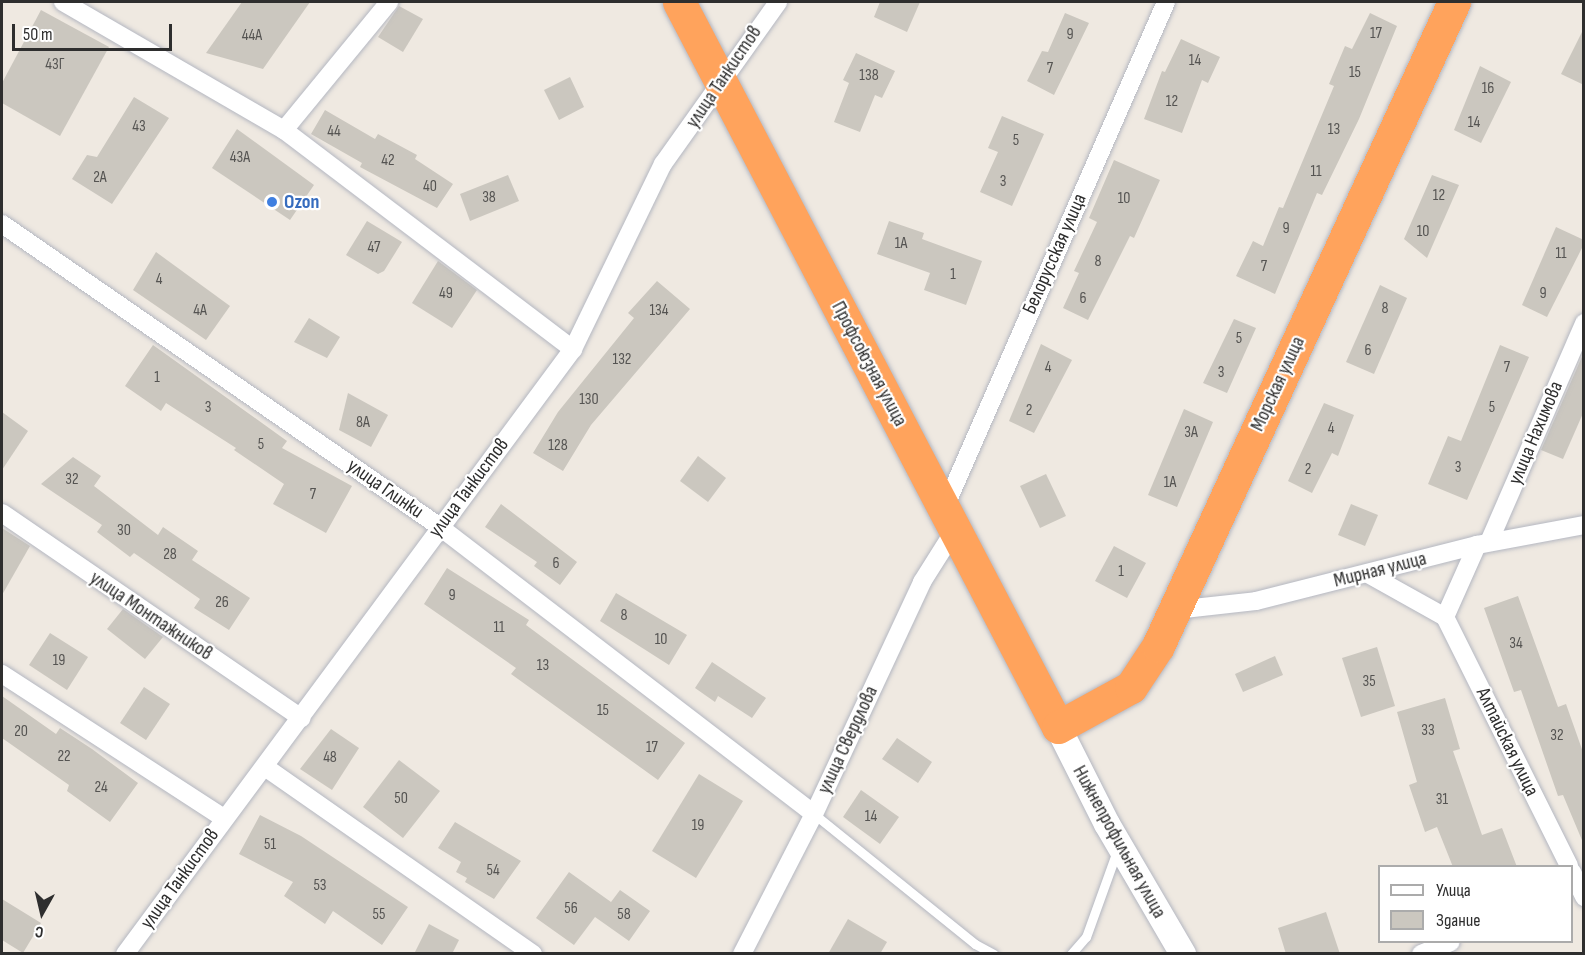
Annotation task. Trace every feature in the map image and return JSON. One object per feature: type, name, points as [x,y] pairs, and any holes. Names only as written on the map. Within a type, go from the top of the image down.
[{"type":"highway","name":"Профсоюзная улица","points":[[679,2],[950,517],[1058,728]]},
{"type":"highway","name":"Морская улица","points":[[1058,728],[1131,687],[1145,669],[1175,610],[1454,2]]},
{"type":"street","points":[[63,2],[284,130],[573,349]]},
{"type":"street","points":[[284,130],[389,2]]},
{"type":"street","name":"улица Танкистов","points":[[125,954],[573,349],[663,164],[723,84],[778,2]]},
{"type":"street","name":"Белорусская улица","points":[[950,517],[1166,2]]},
{"type":"street","name":"улица Глинки","points":[[2,224],[440,527],[814,814]]},
{"type":"street","name":"улица Нахимова","points":[[1445,617],[1483,544],[1584,323]]},
{"type":"street","name":"улица Монтажников","points":[[2,513],[301,718]]},
{"type":"street","name":"улица Свердлова","points":[[742,954],[814,814],[950,517]]},
{"type":"street","name":"Мирная улица","points":[[1175,610],[1256,601],[1483,544],[1584,525]]},
{"type":"street","points":[[1368,574],[1445,617]]},
{"type":"street","name":"Алтайская улица","points":[[1445,617],[1568,865]]},
{"type":"street","points":[[2,674],[224,818]]},
{"type":"street","name":"Нижнепрофильная улица","points":[[1058,728],[1119,846],[1183,954]]},
{"type":"street","points":[[265,767],[533,954]]},
{"type":"street","points":[[1573,874],[1580,892]]},
{"type":"street","points":[[1422,954],[1449,943]]},
{"type":"lane","points":[[814,814],[975,944],[994,954]]},
{"type":"lane","points":[[1071,954],[1086,936],[1119,846]]},
{"type":"building","points":[[242,2],[310,2],[263,69],[206,53]]},
{"type":"building","points":[[880,2],[920,2],[907,32],[874,17]]},
{"type":"building","points":[[399,6],[423,19],[403,52],[378,37]]},
{"type":"building","points":[[41,10],[109,47],[60,136],[2,103],[2,83]]},
{"type":"building","points":[[1065,13],[1089,23],[1054,95],[1027,81],[1042,51],[1048,52]]},
{"type":"building","points":[[1370,13],[1397,26],[1359,119],[1322,195],[1317,193],[1275,294],[1236,276],[1253,241],[1263,246],[1279,207],[1283,208],[1334,86],[1329,84],[1345,46],[1352,49]]},
{"type":"building","points":[[1584,28],[1584,85],[1561,74]]},
{"type":"building","points":[[1181,39],[1220,57],[1208,83],[1202,80],[1182,133],[1144,119],[1162,71],[1165,72]]},
{"type":"building","points":[[856,53],[895,71],[882,98],[875,95],[860,132],[834,122],[849,83],[843,80]]},
{"type":"building","points":[[1480,66],[1511,82],[1481,143],[1454,130]]},
{"type":"building","points":[[570,77],[584,107],[559,120],[544,90]]},
{"type":"building","points":[[134,97],[169,118],[112,204],[72,179],[87,155],[97,157]]},
{"type":"building","points":[[325,110],[375,139],[378,134],[417,155],[415,159],[453,184],[437,208],[360,167],[362,163],[311,134]]},
{"type":"building","points":[[1002,116],[1044,134],[1012,206],[980,192],[998,152],[988,148]]},
{"type":"building","points":[[237,129],[314,185],[290,220],[212,168]]},
{"type":"building","points":[[1114,160],[1160,180],[1134,238],[1130,236],[1088,320],[1063,308],[1079,273],[1074,271],[1097,222],[1089,218]]},
{"type":"building","points":[[508,175],[519,201],[470,221],[460,194]]},
{"type":"building","points":[[1432,175],[1459,185],[1427,258],[1404,239]]},
{"type":"building","points":[[367,221],[402,242],[384,271],[378,274],[346,255]]},
{"type":"building","points":[[889,221],[924,233],[922,239],[982,261],[966,305],[924,290],[930,273],[877,254]]},
{"type":"building","points":[[1556,227],[1584,240],[1584,244],[1547,317],[1522,305]]},
{"type":"building","points":[[156,252],[230,306],[206,340],[133,290]]},
{"type":"building","points":[[438,261],[477,290],[452,328],[412,303]]},
{"type":"building","points":[[657,281],[690,309],[591,425],[563,471],[533,453],[558,412],[634,318],[628,313]]},
{"type":"building","points":[[1380,285],[1407,298],[1374,374],[1346,362]]},
{"type":"building","points":[[309,318],[340,337],[327,358],[294,342]]},
{"type":"building","points":[[1234,319],[1256,328],[1227,393],[1203,383]]},
{"type":"building","points":[[1041,344],[1072,360],[1034,433],[1009,421]]},
{"type":"building","points":[[153,345],[287,441],[282,448],[352,486],[326,533],[273,504],[284,484],[234,450],[236,448],[166,403],[161,411],[125,386]]},
{"type":"building","points":[[1500,345],[1529,357],[1467,500],[1428,484],[1448,436],[1461,441]]},
{"type":"building","points":[[1584,352],[1584,411],[1563,459],[1541,450]]},
{"type":"building","points":[[348,393],[388,415],[371,447],[339,430]]},
{"type":"building","points":[[1324,403],[1354,415],[1338,456],[1332,453],[1312,493],[1288,481]]},
{"type":"building","points":[[1184,409],[1213,422],[1177,507],[1148,495]]},
{"type":"building","points":[[2,412],[28,431],[2,470]]},
{"type":"building","points":[[698,456],[726,478],[708,502],[680,481]]},
{"type":"building","points":[[73,457],[101,476],[94,486],[158,535],[163,527],[198,551],[192,560],[250,598],[229,630],[194,608],[200,599],[134,553],[130,557],[97,532],[102,525],[41,484]]},
{"type":"building","points":[[1046,474],[1066,516],[1040,528],[1020,486]]},
{"type":"building","points":[[501,504],[577,562],[560,585],[534,566],[537,562],[485,527]]},
{"type":"building","points":[[1351,504],[1378,515],[1365,546],[1338,535]]},
{"type":"building","points":[[2,528],[30,546],[2,595]]},
{"type":"building","points":[[1114,546],[1146,563],[1127,598],[1095,581]]},
{"type":"building","points":[[447,568],[529,620],[526,625],[685,743],[658,780],[511,674],[516,668],[424,604]]},
{"type":"building","points":[[616,593],[687,635],[669,665],[600,621]]},
{"type":"building","points":[[1518,596],[1558,707],[1566,704],[1584,755],[1584,845],[1563,795],[1558,796],[1521,690],[1514,692],[1484,608]]},
{"type":"building","points":[[123,609],[163,637],[145,659],[107,629]]},
{"type":"building","points":[[50,633],[88,657],[67,690],[29,665]]},
{"type":"building","points":[[1377,647],[1395,706],[1361,717],[1342,658]]},
{"type":"building","points":[[1275,656],[1283,675],[1243,692],[1235,674]]},
{"type":"building","points":[[712,662],[766,698],[752,718],[718,696],[715,702],[695,688]]},
{"type":"building","points":[[144,687],[170,704],[146,740],[120,723]]},
{"type":"building","points":[[2,696],[56,734],[60,728],[138,783],[110,822],[67,791],[69,785],[2,738]]},
{"type":"building","points":[[1445,698],[1460,749],[1453,751],[1482,835],[1502,828],[1516,865],[1452,865],[1437,827],[1425,832],[1409,785],[1417,782],[1397,712]]},
{"type":"building","points":[[331,729],[359,748],[332,790],[300,769]]},
{"type":"building","points":[[897,738],[932,762],[918,783],[882,759]]},
{"type":"building","points":[[399,760],[440,791],[403,838],[363,807]]},
{"type":"building","points":[[699,774],[743,801],[696,878],[652,851]]},
{"type":"building","points":[[861,790],[899,817],[880,844],[843,817]]},
{"type":"building","points":[[260,815],[301,836],[408,907],[382,945],[333,911],[325,924],[284,896],[293,882],[239,854]]},
{"type":"building","points":[[455,822],[521,861],[494,899],[465,882],[467,878],[456,872],[461,862],[438,848]]},
{"type":"building","points":[[569,872],[611,902],[620,890],[650,911],[629,941],[595,917],[574,945],[536,918]]},
{"type":"building","points":[[2,899],[41,923],[23,953],[2,940]]},
{"type":"building","points":[[1326,912],[1340,954],[1286,954],[1278,928]]},
{"type":"building","points":[[848,919],[887,942],[880,954],[828,954]]},
{"type":"building","points":[[429,924],[459,940],[452,954],[414,954]]},
{"type":"place","name":"Ozon","points":[[272,202]]}]
